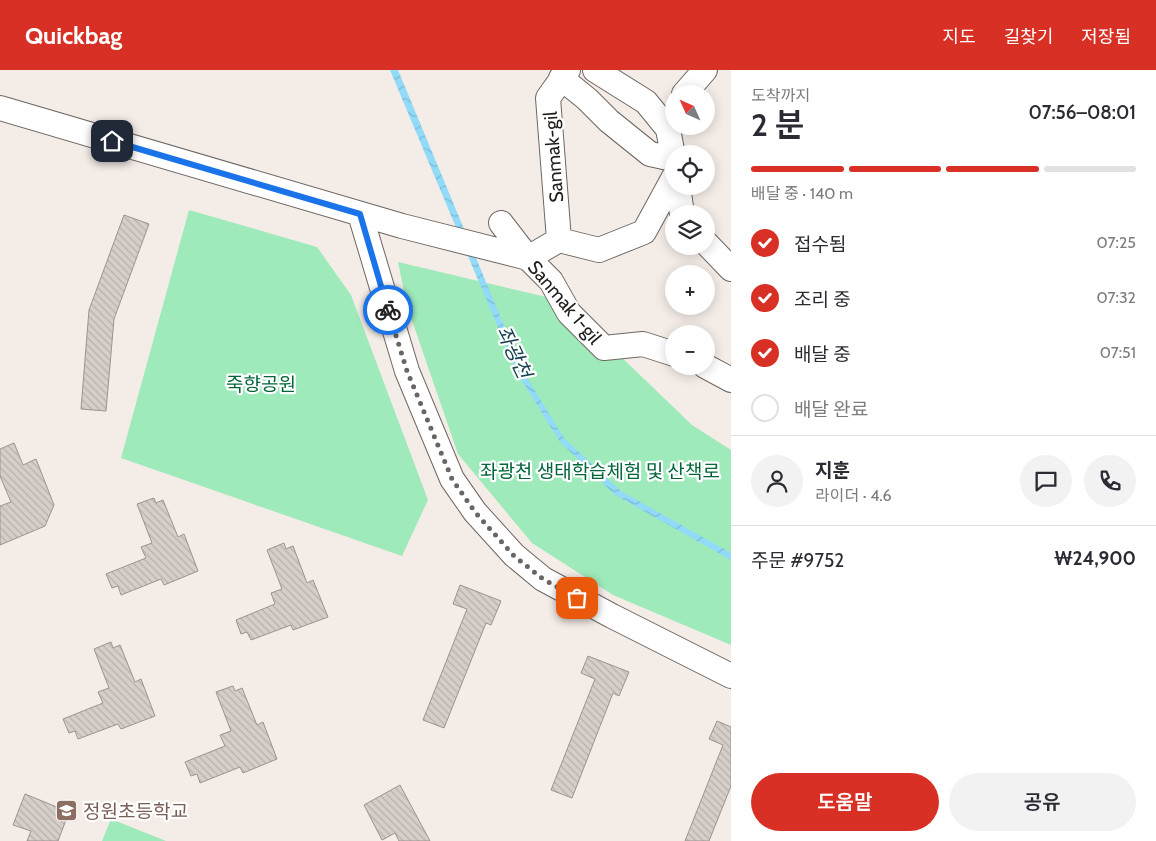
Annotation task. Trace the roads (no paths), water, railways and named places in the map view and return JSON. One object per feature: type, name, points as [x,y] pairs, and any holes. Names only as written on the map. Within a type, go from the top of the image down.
[{"type":"street","name":"Sanmak-gil","points":[[595,70],[665,112]]},
{"type":"street","points":[[692,85],[705,70]]},
{"type":"street","name":"Sanmak-gil","points":[[559,240],[548,98],[564,74],[609,121],[650,154],[665,158]]},
{"type":"street","points":[[0,108],[402,226],[528,258],[559,240],[599,250],[644,232],[665,194]]},
{"type":"street","points":[[360,214],[407,371],[452,479],[475,512],[514,556],[543,579],[731,676]]},
{"type":"street","name":"Sanmak 1-gil","points":[[501,223],[528,258],[551,281],[569,313],[604,348],[643,344],[665,351]]},
{"type":"street","points":[[715,252],[731,269]]},
{"type":"street","points":[[715,372],[731,380]]},
{"type":"water","name":"좌광천","points":[[390,70],[398,70],[523,371],[564,438],[621,491],[731,553],[731,560],[615,495],[560,442],[517,373]]},
{"type":"place","name":"정원초등학교","points":[[67,811]]},
{"type":"park label","name":"죽향공원","points":[[261,384]]},
{"type":"park label","name":"좌광천 생태학습체험 및 산책로","points":[[600,471]]}]
